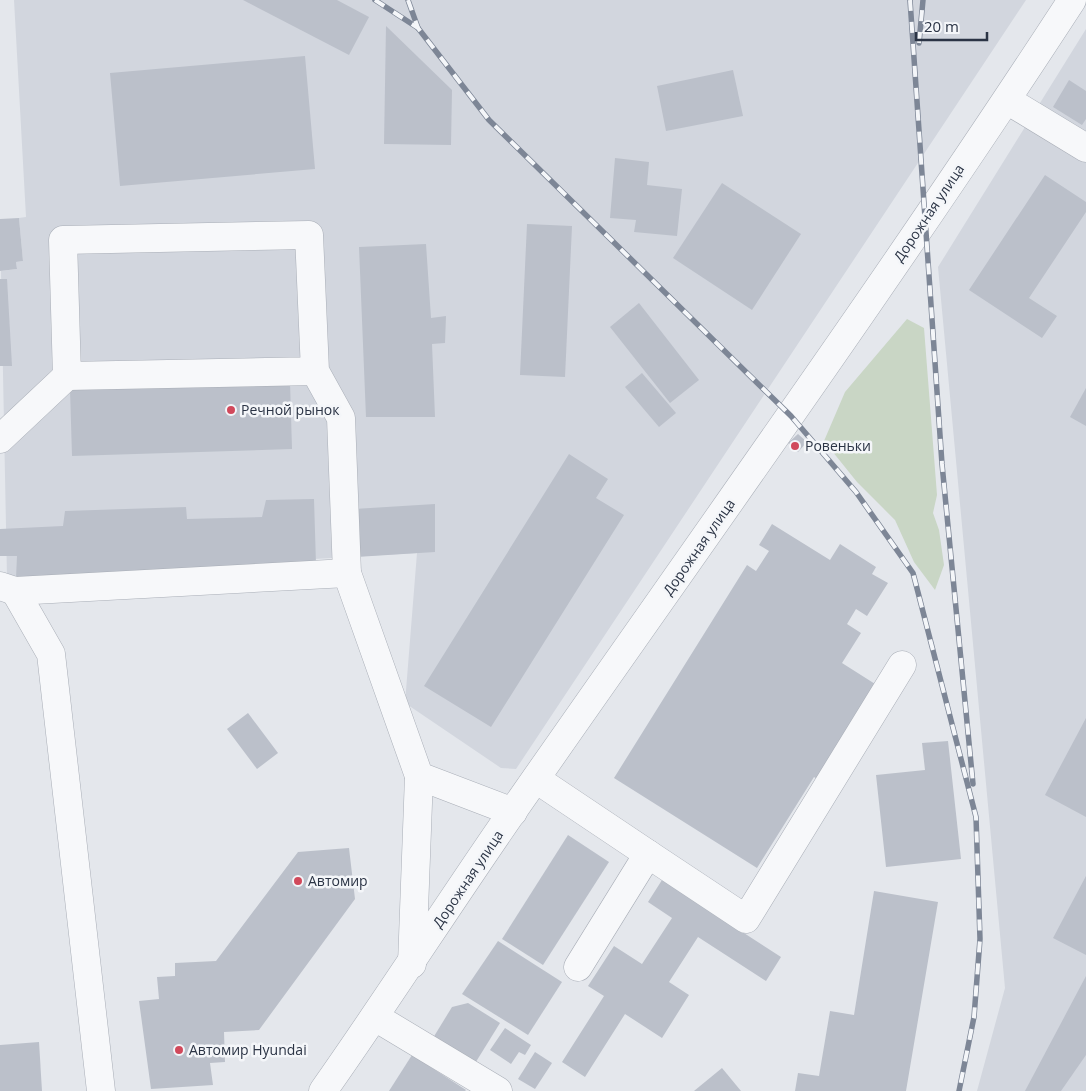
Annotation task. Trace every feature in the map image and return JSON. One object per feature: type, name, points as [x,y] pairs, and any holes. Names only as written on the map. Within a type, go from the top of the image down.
[{"type":"street","name":"Дорожная улица","points":[[323,1091],[412,964],[513,812],[779,432],[1007,100],[1072,0]]},
{"type":"street","points":[[1007,100],[1086,148]]},
{"type":"street","points":[[67,376],[63,240],[310,235],[315,371],[341,418],[347,573],[419,776],[412,964]]},
{"type":"street","points":[[0,439],[67,376],[315,371]]},
{"type":"street","points":[[7,588],[347,573]]},
{"type":"street","points":[[7,588],[51,654],[100,1091]]},
{"type":"street","points":[[536,779],[746,918],[902,665]]},
{"type":"street","points":[[419,776],[513,812]]},
{"type":"street","points":[[578,967],[648,854]]},
{"type":"street","points":[[375,1017],[498,1091]]},
{"type":"shaded area","points":[[14,0],[1026,0],[516,769],[501,768],[405,703],[417,553],[7,577],[1,271],[17,269],[16,262],[23,261],[19,218],[26,217]]},
{"type":"shaded area","points":[[1086,29],[1086,1091],[977,1091],[1005,988],[938,267]]},
{"type":"green space","points":[[907,319],[924,328],[937,495],[933,513],[939,530],[944,565],[935,590],[914,562],[895,520],[857,482],[824,441],[845,392]]},
{"type":"building","points":[[243,0],[337,0],[369,17],[349,55]]},
{"type":"building","points":[[386,26],[452,90],[451,145],[384,144]]},
{"type":"building","points":[[305,56],[315,169],[120,186],[110,73]]},
{"type":"building","points":[[733,70],[743,116],[666,131],[657,86]]},
{"type":"building","points":[[1069,80],[1086,91],[1086,119],[1082,125],[1053,107]]},
{"type":"building","points":[[615,158],[649,162],[647,185],[682,189],[677,236],[634,232],[636,220],[610,218]]},
{"type":"building","points":[[1045,175],[1086,202],[1086,212],[1029,298],[1057,316],[1042,338],[969,290]]},
{"type":"building","points":[[722,183],[801,234],[752,310],[673,258]]},
{"type":"building","points":[[19,218],[23,261],[16,262],[17,269],[0,271],[0,219]]},
{"type":"building","points":[[527,224],[572,226],[565,377],[520,375]]},
{"type":"building","points":[[426,244],[431,318],[446,316],[445,343],[432,344],[435,417],[366,417],[359,247]]},
{"type":"building","points":[[0,279],[7,279],[12,366],[0,366]]},
{"type":"building","points":[[639,303],[699,380],[670,403],[610,327]]},
{"type":"building","points":[[642,373],[676,413],[659,427],[625,387]]},
{"type":"building","points":[[290,382],[292,449],[72,456],[70,389]]},
{"type":"building","points":[[1086,388],[1086,426],[1070,417]]},
{"type":"building","points":[[798,434],[807,442],[798,452],[788,443]]},
{"type":"building","points":[[569,454],[608,479],[596,498],[624,515],[491,727],[424,686]]},
{"type":"building","points":[[314,499],[316,564],[16,578],[17,556],[0,556],[0,529],[63,526],[65,511],[186,507],[187,519],[262,517],[266,500]]},
{"type":"building","points":[[435,504],[435,552],[356,557],[354,509]]},
{"type":"building","points":[[772,524],[830,560],[840,544],[876,567],[872,574],[888,583],[867,616],[856,609],[847,624],[861,633],[842,663],[883,689],[823,783],[814,777],[757,868],[614,778],[747,565],[756,571],[769,551],[759,545]]},
{"type":"building","points":[[248,713],[278,753],[257,769],[227,729]]},
{"type":"building","points":[[1086,718],[1086,817],[1045,795]]},
{"type":"building","points":[[948,741],[961,859],[886,867],[876,775],[925,770],[922,743]]},
{"type":"building","points":[[568,835],[609,862],[543,965],[502,939]]},
{"type":"building","points":[[349,848],[355,899],[259,1030],[224,1032],[225,1062],[210,1063],[213,1085],[151,1089],[139,1001],[159,999],[157,977],[175,976],[175,963],[216,961],[298,852]]},
{"type":"building","points":[[1086,876],[1086,955],[1053,938]]},
{"type":"building","points":[[662,880],[781,957],[766,981],[698,937],[669,982],[689,995],[662,1038],[625,1014],[585,1077],[562,1062],[604,996],[588,986],[614,946],[642,964],[672,918],[648,902]]},
{"type":"building","points":[[874,891],[938,902],[906,1091],[795,1091],[798,1073],[819,1076],[830,1011],[854,1015]]},
{"type":"building","points":[[498,941],[562,982],[528,1035],[462,994]]},
{"type":"building","points":[[1086,976],[1086,1055],[1061,1091],[1025,1091]]},
{"type":"building","points":[[468,1003],[500,1023],[474,1065],[433,1038],[452,1007]]},
{"type":"building","points":[[505,1028],[531,1045],[525,1055],[519,1052],[511,1064],[490,1050]]},
{"type":"building","points":[[39,1042],[42,1091],[0,1091],[0,1045]]},
{"type":"building","points":[[535,1052],[552,1063],[535,1089],[518,1079]]},
{"type":"building","points":[[412,1055],[466,1090],[389,1091]]},
{"type":"building","points":[[722,1068],[741,1091],[694,1091]]},
{"type":"railway","points":[[375,0],[418,28],[489,120],[791,416],[856,492],[913,573],[976,817],[980,939],[974,1017],[959,1091]]},
{"type":"railway","points":[[408,0],[418,28]]},
{"type":"railway","points":[[910,0],[942,464],[973,784]]},
{"type":"railway","points":[[919,43],[923,0]]},
{"type":"place","name":"Речной рынок","points":[[231,410]]},
{"type":"place","name":"Ровеньки","points":[[795,446]]},
{"type":"place","name":"Автомир","points":[[298,881]]},
{"type":"place","name":"Автомир Hyundai","points":[[179,1050]]}]
